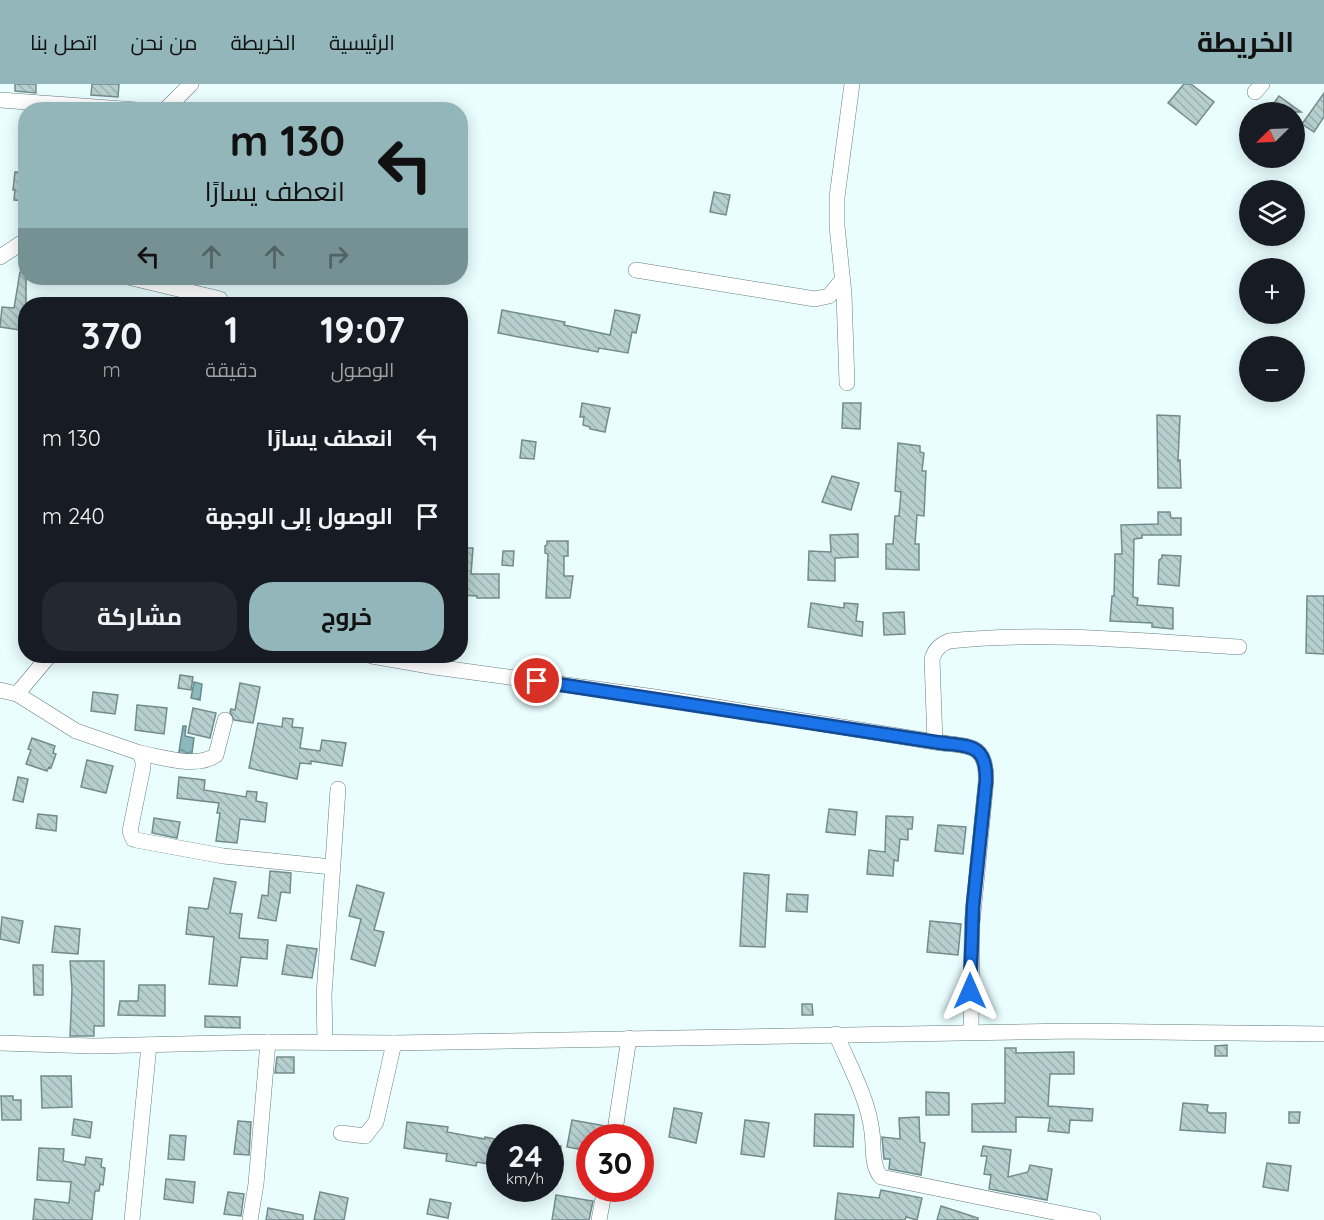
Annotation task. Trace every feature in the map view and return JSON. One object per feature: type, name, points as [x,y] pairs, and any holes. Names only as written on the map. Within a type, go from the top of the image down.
[{"type":"street","points":[[173,102],[191,84]]},
{"type":"street","points":[[847,383],[837,197],[852,84]]},
{"type":"street","points":[[0,100],[27,102]]},
{"type":"street","points":[[636,270],[815,300],[829,296],[842,280]]},
{"type":"street","points":[[161,285],[212,297]]},
{"type":"street","points":[[935,742],[932,659],[940,645],[949,641],[1061,636],[1239,647]]},
{"type":"street","points":[[17,694],[43,663]]},
{"type":"street","points":[[412,663],[655,698],[973,748],[979,751],[986,761],[987,769],[972,924],[971,1032]]},
{"type":"street","points":[[0,690],[17,694],[76,731],[140,753],[194,762],[210,760],[216,755],[225,720]]},
{"type":"street","points":[[140,753],[143,767],[130,831],[136,840],[223,856],[332,867]]},
{"type":"street","points":[[325,1042],[324,995],[338,789]]},
{"type":"street","points":[[0,1043],[149,1045],[268,1042],[394,1043],[1073,1031],[1324,1034]]},
{"type":"street","points":[[836,1034],[866,1105],[872,1129],[876,1168],[881,1177],[1094,1220]]},
{"type":"street","points":[[616,1124],[629,1038]]},
{"type":"street","points":[[250,1220],[256,1184],[268,1042]]},
{"type":"street","points":[[341,1133],[365,1136],[376,1122],[394,1043]]},
{"type":"street","points":[[132,1220],[149,1045]]},
{"type":"street","points":[[599,1220],[602,1202]]},
{"type":"water","points":[[194,682],[202,684],[200,700],[191,698]]},
{"type":"water","points":[[183,726],[186,726],[185,736],[194,738],[191,760],[178,758]]},
{"type":"building","points":[[15,84],[36,84],[36,93],[15,91]]},
{"type":"building","points":[[92,84],[119,84],[118,97],[91,95]]},
{"type":"building","points":[[1184,84],[1191,84],[1214,102],[1196,125],[1168,103]]},
{"type":"building","points":[[1324,93],[1324,117],[1314,132],[1305,126],[1305,120]]},
{"type":"building","points":[[1279,96],[1287,102],[1274,102]]},
{"type":"building","points":[[15,172],[18,172],[18,200],[14,200],[15,190],[13,190]]},
{"type":"building","points":[[714,192],[730,195],[726,215],[710,212]]},
{"type":"building","points":[[18,284],[26,285],[26,297],[18,297],[18,330],[0,327],[2,307],[14,308]]},
{"type":"building","points":[[502,310],[565,322],[564,325],[610,335],[615,310],[640,315],[636,333],[632,332],[628,353],[599,348],[598,352],[498,333]]},
{"type":"building","points":[[582,403],[610,408],[605,432],[583,425],[584,417],[580,417]]},
{"type":"building","points":[[843,403],[861,403],[860,429],[842,428]]},
{"type":"building","points":[[1157,415],[1180,416],[1178,461],[1180,460],[1181,488],[1158,488]]},
{"type":"building","points":[[522,440],[536,442],[534,459],[520,458]]},
{"type":"building","points":[[898,443],[920,446],[920,452],[924,453],[922,471],[926,471],[924,516],[917,515],[915,544],[919,544],[919,570],[886,569],[886,544],[893,544],[895,516],[899,516],[901,492],[895,491]]},
{"type":"building","points":[[832,476],[859,483],[851,510],[822,502]]},
{"type":"building","points":[[1158,512],[1170,512],[1171,518],[1181,518],[1181,535],[1142,535],[1142,538],[1134,539],[1133,597],[1138,598],[1137,605],[1173,608],[1173,629],[1152,627],[1152,623],[1110,621],[1112,596],[1114,596],[1115,554],[1122,554],[1121,525],[1158,524]]},
{"type":"building","points":[[858,534],[858,557],[835,558],[835,581],[808,580],[809,551],[831,552],[830,535]]},
{"type":"building","points":[[547,541],[568,541],[568,556],[564,556],[564,576],[573,576],[570,598],[546,598],[548,554],[545,553],[545,546]]},
{"type":"building","points":[[468,548],[473,548],[471,574],[499,574],[499,598],[477,598],[477,596],[468,595]]},
{"type":"building","points":[[503,551],[514,551],[513,566],[502,565]]},
{"type":"building","points":[[1162,555],[1181,556],[1179,586],[1158,584],[1159,560]]},
{"type":"building","points":[[1307,596],[1324,596],[1324,654],[1306,653]]},
{"type":"building","points":[[811,603],[844,608],[844,603],[858,604],[856,621],[863,622],[862,636],[808,627]]},
{"type":"building","points":[[904,612],[905,634],[884,635],[883,613]]},
{"type":"building","points":[[180,675],[193,677],[191,690],[178,688]]},
{"type":"building","points":[[240,683],[260,687],[253,723],[234,720],[230,712],[231,709],[235,710]]},
{"type":"building","points":[[93,692],[118,695],[115,714],[91,711]]},
{"type":"building","points":[[137,705],[167,708],[164,734],[135,730]]},
{"type":"building","points":[[193,708],[216,713],[210,738],[188,733]]},
{"type":"building","points":[[283,718],[293,719],[292,727],[303,728],[300,748],[320,751],[322,740],[346,743],[342,766],[311,761],[311,764],[300,763],[297,779],[249,768],[258,723],[282,727]]},
{"type":"building","points":[[32,738],[55,746],[53,753],[56,754],[51,768],[49,767],[47,771],[26,764]]},
{"type":"building","points":[[87,760],[113,766],[106,793],[81,787]]},
{"type":"building","points":[[18,777],[28,779],[23,802],[13,800]]},
{"type":"building","points":[[179,777],[205,780],[204,790],[246,797],[247,791],[257,792],[256,801],[267,803],[265,822],[240,819],[237,843],[216,841],[219,803],[177,798]]},
{"type":"building","points":[[829,809],[857,812],[855,835],[826,832]]},
{"type":"building","points":[[38,814],[57,816],[56,831],[36,828]]},
{"type":"building","points":[[886,816],[913,817],[912,829],[908,829],[908,840],[900,839],[898,861],[894,860],[893,876],[867,874],[869,850],[885,852]]},
{"type":"building","points":[[154,818],[180,822],[177,838],[152,833]]},
{"type":"building","points":[[938,825],[966,827],[963,854],[935,851]]},
{"type":"building","points":[[270,871],[291,873],[290,893],[281,892],[276,921],[258,918],[262,895],[268,896]]},
{"type":"building","points":[[744,873],[769,875],[765,947],[740,946]]},
{"type":"building","points":[[214,878],[236,882],[230,913],[242,914],[239,938],[268,940],[267,959],[241,957],[237,986],[209,984],[214,937],[186,934],[189,907],[208,909]]},
{"type":"building","points":[[357,885],[384,893],[374,930],[384,932],[375,966],[351,959],[361,919],[349,916]]},
{"type":"building","points":[[787,894],[808,895],[807,912],[786,911]]},
{"type":"building","points":[[2,917],[23,921],[19,943],[0,939]]},
{"type":"building","points":[[930,921],[961,924],[958,955],[927,952]]},
{"type":"building","points":[[55,926],[80,929],[78,954],[52,952]]},
{"type":"building","points":[[287,945],[317,949],[312,978],[282,974]]},
{"type":"building","points":[[70,961],[104,961],[104,1026],[94,1026],[94,1036],[70,1036],[72,989]]},
{"type":"building","points":[[33,965],[43,965],[43,995],[34,995]]},
{"type":"building","points":[[139,985],[165,985],[165,1016],[118,1015],[120,1001],[138,1001]]},
{"type":"building","points":[[802,1004],[812,1004],[813,1015],[802,1015]]},
{"type":"building","points":[[205,1016],[240,1017],[240,1028],[205,1027]]},
{"type":"building","points":[[1227,1045],[1227,1056],[1215,1056],[1215,1046]]},
{"type":"building","points":[[1005,1048],[1016,1048],[1016,1053],[1074,1052],[1074,1074],[1050,1074],[1048,1106],[1093,1109],[1092,1121],[1070,1120],[1069,1133],[1048,1131],[1050,1118],[1016,1117],[1016,1132],[972,1132],[972,1104],[1005,1103]]},
{"type":"building","points":[[277,1057],[294,1057],[294,1073],[275,1073]]},
{"type":"building","points":[[41,1076],[71,1076],[72,1107],[42,1108]]},
{"type":"building","points":[[926,1092],[949,1093],[949,1115],[926,1115]]},
{"type":"building","points":[[1,1096],[13,1096],[13,1100],[21,1100],[21,1120],[2,1120]]},
{"type":"building","points":[[1183,1103],[1208,1105],[1207,1111],[1210,1113],[1226,1113],[1225,1133],[1180,1130]]},
{"type":"building","points":[[674,1108],[702,1113],[696,1143],[669,1137]]},
{"type":"building","points":[[1289,1112],[1300,1112],[1299,1123],[1289,1123]]},
{"type":"building","points":[[815,1114],[854,1115],[853,1147],[814,1146]]},
{"type":"building","points":[[919,1117],[920,1142],[925,1143],[921,1175],[889,1169],[890,1159],[884,1159],[882,1137],[900,1139],[899,1118]]},
{"type":"building","points":[[74,1119],[92,1122],[90,1138],[72,1135]]},
{"type":"building","points":[[572,1120],[595,1124],[576,1124],[576,1149],[567,1147]]},
{"type":"building","points":[[745,1120],[769,1123],[764,1157],[741,1154]]},
{"type":"building","points":[[238,1121],[251,1122],[249,1155],[234,1154]]},
{"type":"building","points":[[407,1122],[448,1127],[447,1132],[485,1139],[486,1137],[486,1164],[477,1162],[476,1166],[446,1161],[447,1154],[404,1148]]},
{"type":"building","points":[[170,1135],[186,1136],[184,1160],[168,1159]]},
{"type":"building","points":[[983,1146],[1011,1150],[1008,1177],[1028,1172],[1030,1165],[1052,1169],[1047,1200],[989,1189],[991,1175],[984,1174],[987,1156],[981,1156]]},
{"type":"building","points":[[39,1148],[64,1149],[63,1161],[85,1165],[86,1157],[102,1159],[101,1167],[105,1168],[103,1185],[100,1184],[99,1191],[95,1191],[92,1220],[33,1220],[35,1199],[69,1203],[71,1182],[37,1180]]},
{"type":"building","points":[[1267,1163],[1291,1166],[1288,1191],[1263,1187]]},
{"type":"building","points":[[166,1179],[195,1182],[193,1203],[164,1199]]},
{"type":"building","points":[[881,1190],[922,1198],[917,1220],[906,1217],[905,1220],[835,1220],[838,1193],[879,1198]]},
{"type":"building","points":[[228,1192],[244,1194],[241,1216],[224,1214]]},
{"type":"building","points":[[320,1192],[348,1198],[344,1220],[314,1220]]},
{"type":"building","points":[[564,1196],[576,1198],[576,1202],[593,1202],[589,1220],[552,1220],[555,1202],[564,1202]]},
{"type":"building","points":[[430,1199],[451,1203],[448,1218],[427,1214]]},
{"type":"building","points":[[941,1206],[978,1218],[978,1220],[937,1220]]},
{"type":"building","points":[[268,1208],[303,1215],[303,1220],[266,1220]]},
{"type":"route","points":[[537,681],[973,748],[979,751],[986,761],[987,769],[974,889],[970,991]]}]
